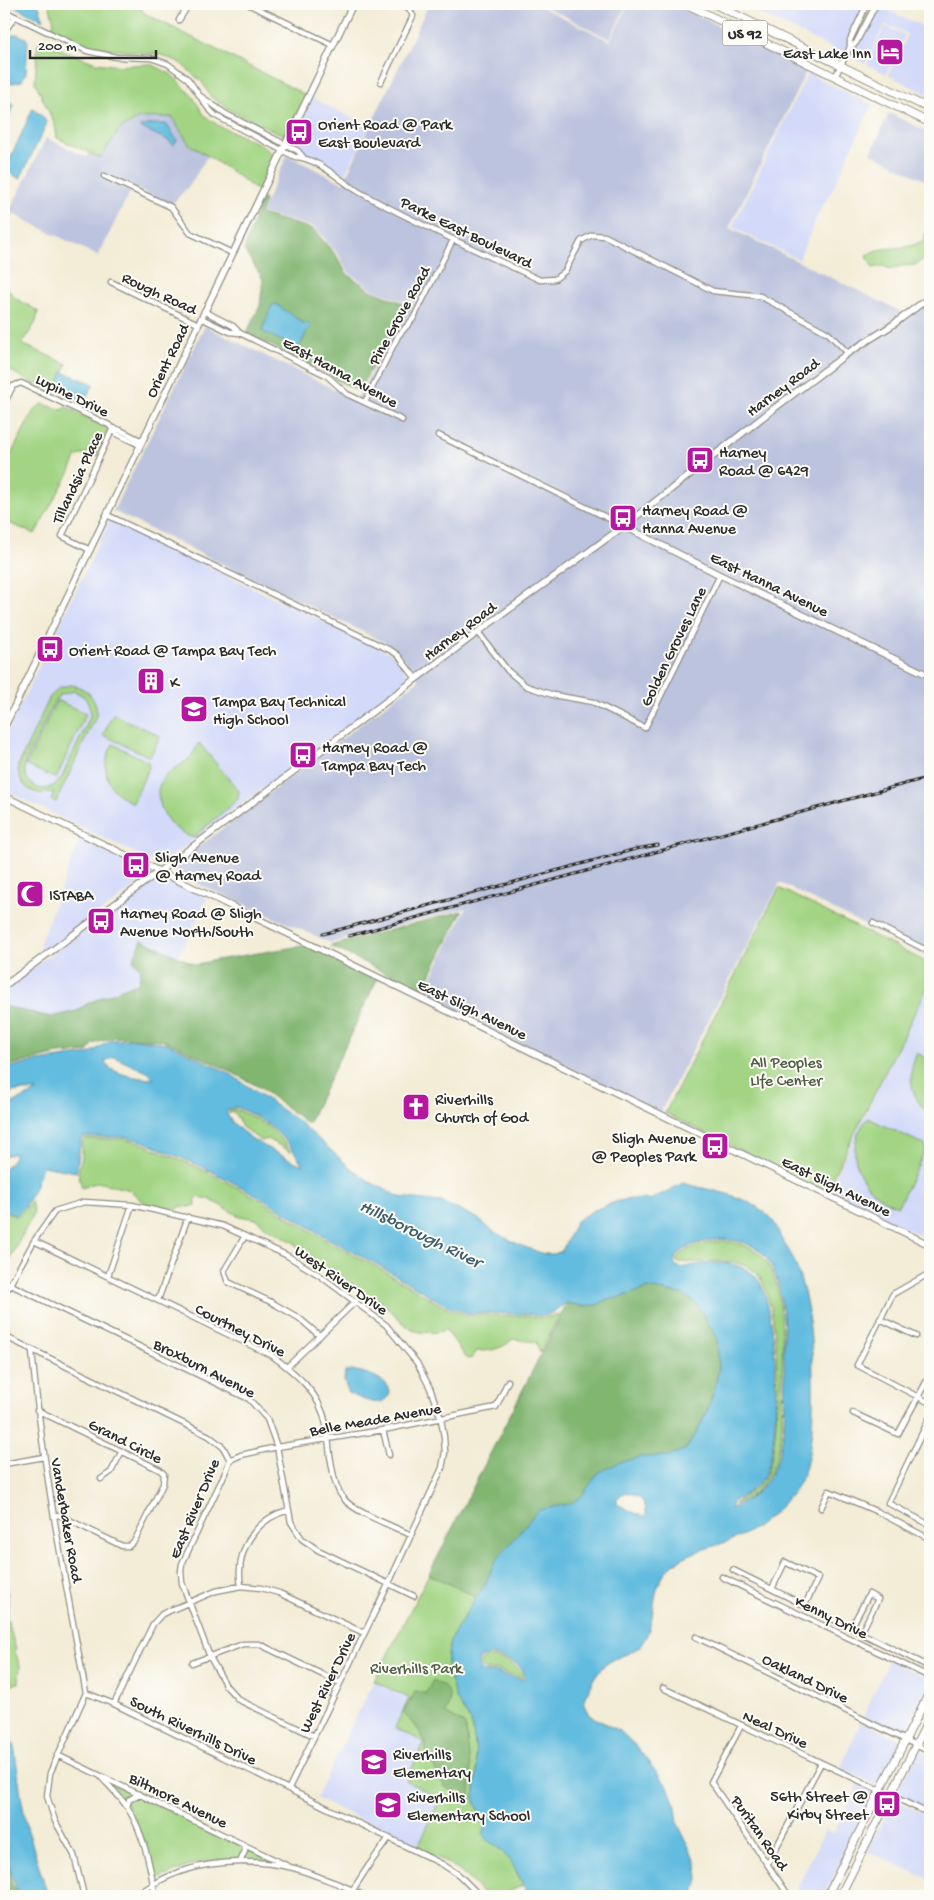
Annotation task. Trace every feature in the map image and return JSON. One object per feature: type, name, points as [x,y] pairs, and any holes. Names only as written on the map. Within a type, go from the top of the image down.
[{"type":"main road","name":"US 92","points":[[686,4],[930,123]]},
{"type":"main road","name":"US 92","points":[[714,4],[930,109]]},
{"type":"main road","points":[[827,1896],[930,1691]]},
{"type":"main road","points":[[840,1896],[930,1717]]},
{"type":"main road","points":[[850,1850],[861,1856]]},
{"type":"street","points":[[179,20],[188,4]]},
{"type":"street","points":[[248,4],[334,45]]},
{"type":"street","name":"Orient Road","points":[[4,728],[353,4]]},
{"type":"street","points":[[381,82],[413,16],[409,8],[400,4]]},
{"type":"street","points":[[835,76],[850,47],[850,40],[867,4]]},
{"type":"street","points":[[850,47],[856,43],[876,4]]},
{"type":"street","points":[[4,18],[5,12]]},
{"type":"street","name":"Parke East Boulevard","points":[[5,12],[88,51],[116,57],[151,58],[168,64],[188,79],[208,108],[216,116],[281,151],[303,158],[321,167],[360,193],[453,240],[540,280],[555,279],[565,271],[581,241],[592,235],[605,236],[713,290],[760,296],[828,333],[848,353]]},
{"type":"street","points":[[4,32],[14,17]]},
{"type":"street","name":"Parke East Boulevard","points":[[199,95],[226,114],[298,150],[303,158]]},
{"type":"street","points":[[104,176],[171,207],[190,233],[232,253]]},
{"type":"street","name":"Pine Grove Road","points":[[365,402],[398,336],[414,319],[453,240]]},
{"type":"street","name":"Rough Road","points":[[111,282],[200,321]]},
{"type":"street","name":"Harney Road","points":[[4,986],[478,632],[624,526],[848,353],[891,326],[930,297]]},
{"type":"street","name":"East Hanna Avenue","points":[[204,311],[234,326],[240,333]]},
{"type":"street","name":"East Hanna Avenue","points":[[200,321],[230,332],[240,333],[326,376],[347,394],[402,420]]},
{"type":"street","name":"Lupine Drive","points":[[4,404],[13,386],[21,383],[120,430],[141,443]]},
{"type":"street","name":"Tillandsia Place","points":[[90,550],[62,536],[113,428]]},
{"type":"street","name":"East Hanna Avenue","points":[[438,435],[720,575],[930,676]]},
{"type":"street","points":[[107,515],[392,651],[398,655],[416,679]]},
{"type":"street","name":"Golden Groves Lane","points":[[478,632],[508,671],[526,686],[553,695],[594,702],[645,728],[720,575]]},
{"type":"street","name":"East Sligh Avenue","points":[[4,796],[930,1245]]},
{"type":"street","points":[[873,923],[930,952]]},
{"type":"street","name":"West River Drive","points":[[34,1241],[55,1211],[84,1202],[132,1205],[223,1226],[286,1255],[356,1301],[386,1325],[417,1363],[430,1388],[441,1419],[445,1452],[442,1468],[412,1535],[289,1788]]},
{"type":"street","points":[[108,1276],[132,1205]]},
{"type":"street","points":[[158,1300],[188,1217]]},
{"type":"street","points":[[245,1236],[224,1271],[228,1282],[272,1302],[299,1318],[320,1336]]},
{"type":"street","points":[[4,1295],[34,1241]]},
{"type":"street","name":"Courtney Drive","points":[[34,1241],[271,1355],[287,1366],[308,1386],[319,1402],[326,1425],[334,1477],[345,1501],[356,1509],[412,1535]]},
{"type":"street","points":[[930,1273],[893,1294],[856,1365],[930,1403]]},
{"type":"street","name":"Broxburn Avenue","points":[[9,1284],[249,1400],[268,1419],[277,1447],[291,1522],[298,1534],[308,1544],[414,1596]]},
{"type":"street","points":[[287,1366],[356,1301]]},
{"type":"street","points":[[880,1319],[916,1336]]},
{"type":"street","name":"East River Drive","points":[[4,1336],[209,1436],[223,1447],[230,1460],[182,1564],[182,1583],[210,1656],[226,1686],[239,1700],[314,1736]]},
{"type":"street","name":"Vanderbaker Road","points":[[32,1351],[37,1410],[44,1457],[86,1692]]},
{"type":"street","points":[[853,1413],[898,1434],[930,1375]]},
{"type":"street","name":"Belle Meade Avenue","points":[[230,1460],[241,1455],[277,1447],[382,1430],[496,1407],[508,1381]]},
{"type":"street","name":"Grand Circle","points":[[37,1410],[160,1470],[165,1477],[133,1543],[124,1546],[59,1515],[54,1516]]},
{"type":"street","points":[[929,1522],[888,1503],[930,1419]]},
{"type":"street","points":[[382,1430],[389,1455]]},
{"type":"street","points":[[101,1479],[111,1472],[122,1451]]},
{"type":"street","points":[[4,1464],[44,1457]]},
{"type":"street","points":[[821,1508],[829,1491],[878,1512],[930,1539]]},
{"type":"street","points":[[241,1586],[240,1563],[245,1545],[267,1520],[288,1510]]},
{"type":"street","points":[[772,1589],[785,1562],[818,1578],[805,1605]]},
{"type":"street","points":[[733,1570],[930,1668]]},
{"type":"street","name":"Kenny Drive","points":[[722,1577],[930,1677]]},
{"type":"street","points":[[114,1704],[153,1624],[162,1614],[216,1591],[241,1586],[261,1588],[279,1593],[364,1633]]},
{"type":"street","points":[[852,1628],[869,1594],[878,1599],[861,1633]]},
{"type":"street","name":"Oakland Drive","points":[[696,1637],[930,1751]]},
{"type":"street","points":[[192,1663],[243,1644],[259,1644],[340,1683]]},
{"type":"street","name":"Neal Drive","points":[[663,1688],[930,1814]]},
{"type":"street","points":[[84,1896],[74,1855],[55,1820],[47,1796],[50,1773],[86,1692]]},
{"type":"street","name":"South Riverhills Drive","points":[[86,1692],[289,1788],[442,1864],[459,1876],[480,1896]]},
{"type":"street","name":"Puritan Road","points":[[741,1726],[711,1782],[790,1896]]},
{"type":"street","name":"Biltmore Avenue","points":[[57,1755],[290,1867]]},
{"type":"street","points":[[768,1863],[821,1763]]},
{"type":"street","points":[[100,1775],[127,1807],[139,1832],[155,1896]]},
{"type":"street","points":[[127,1807],[129,1800],[139,1794]]},
{"type":"street","points":[[349,1896],[389,1838]]},
{"type":"street","points":[[240,1862],[245,1851],[244,1845]]},
{"type":"street","points":[[136,1896],[153,1883],[191,1867],[240,1862],[290,1867],[353,1889],[364,1896]]},
{"type":"shaded area","points":[[429,4],[536,4],[610,41],[629,4],[675,4],[807,70],[729,228],[908,315],[930,300],[930,958],[780,883],[660,1113],[422,996],[466,908],[331,943],[176,874],[173,866],[419,680],[396,648],[113,511],[205,326],[356,400],[387,344],[415,302],[401,300],[373,290],[348,272],[338,254],[314,227],[261,213],[287,155],[343,183]]},
{"type":"shaded area","points":[[541,4],[627,4],[610,39]]},
{"type":"shaded area","points":[[740,4],[865,4],[848,39],[848,47],[844,54]]},
{"type":"shaded area","points":[[878,5],[930,30],[930,96],[888,75],[907,36],[906,33],[885,24],[865,64],[848,56],[858,44]]},
{"type":"shaded area","points":[[885,26],[905,35],[886,74],[867,65]]},
{"type":"shaded area","points":[[808,73],[872,105],[833,189],[819,212],[800,260],[732,227]]},
{"type":"shaded area","points":[[310,97],[369,126],[343,178],[304,157],[299,148],[288,142]]},
{"type":"shaded area","points":[[889,113],[930,133],[930,183],[871,153]]},
{"type":"shaded area","points":[[172,117],[189,144],[208,155],[190,185],[171,205],[103,173],[101,178],[143,197],[130,192],[98,256],[9,212],[46,138],[87,157],[89,153],[100,158],[120,129],[139,118]],"holes":[[[140,127],[173,135],[177,140],[175,145]]]},
{"type":"shaded area","name":"Tampa Bay Technical High School","points":[[110,520],[392,654],[411,678],[160,865],[4,790],[4,739]]},
{"type":"shaded area","points":[[74,833],[155,872],[10,979],[43,951],[39,945],[80,839]]},
{"type":"shaded area","points":[[159,874],[207,898],[178,957],[142,940],[140,982],[88,1003],[77,1011],[51,1017],[4,1006],[4,989]]},
{"type":"shaded area","points":[[930,982],[930,1240],[828,1191]]},
{"type":"shaded area","points":[[889,1660],[930,1680],[904,1736],[863,1717]]},
{"type":"shaded area","name":"Riverhills Elementary","points":[[374,1681],[409,1698],[395,1728],[424,1743],[405,1781],[440,1798],[418,1847],[316,1798]]},
{"type":"shaded area","points":[[861,1721],[901,1741],[879,1786],[840,1769]]},
{"type":"shaded area","points":[[919,1749],[930,1755],[930,1811],[896,1795]]},
{"type":"shaded area","points":[[859,1783],[876,1791],[824,1896],[793,1896],[825,1830],[834,1833]]},
{"type":"shaded area","points":[[893,1799],[930,1817],[930,1880],[867,1851]]},
{"type":"green space","points":[[49,4],[138,4],[144,13],[306,95],[286,136],[236,114],[211,97],[202,82],[180,63],[161,55],[85,46],[65,38],[51,27],[54,22]]},
{"type":"green space","points":[[42,38],[57,48],[96,63],[118,66],[149,64],[172,75],[193,97],[204,115],[219,126],[262,145],[276,157],[259,192],[234,173],[189,144],[172,117],[139,118],[120,129],[100,158],[57,138],[55,125],[35,82],[38,43]]},
{"type":"green space","points":[[261,198],[265,200],[260,214],[313,229],[336,255],[347,274],[372,291],[411,306],[386,343],[358,391],[327,373],[248,334],[247,332],[260,306],[263,279],[244,250]],"holes":[[[276,304],[303,323],[310,325],[298,349],[272,305]]]},
{"type":"green space","points":[[929,229],[930,255],[915,265],[891,269],[883,266],[873,268],[866,255],[880,250],[914,245],[921,241]]},
{"type":"green space","points":[[4,284],[15,298],[38,311],[36,322],[22,344],[67,364],[53,395],[4,367]]},
{"type":"green space","points":[[42,404],[63,410],[65,406],[109,429],[96,456],[89,453],[77,456],[68,476],[35,534],[4,521],[4,468],[34,410]]},
{"type":"green space","points":[[70,685],[86,691],[95,703],[97,714],[56,802],[51,800],[54,792],[40,793],[28,789],[21,779],[18,766],[50,697],[59,688]],"holes":[[[73,691],[87,700],[90,708],[90,717],[61,779],[55,785],[48,788],[36,787],[27,778],[25,762],[55,700],[60,695]]]},
{"type":"green space","points":[[57,700],[86,714],[56,779],[26,765]]},
{"type":"green space","points":[[113,714],[160,736],[150,757],[103,735]]},
{"type":"green space","points":[[199,743],[239,791],[238,799],[193,838],[170,823],[163,812],[158,792],[165,777],[189,759]]},
{"type":"green space","points":[[113,744],[148,762],[149,767],[133,803],[117,793],[111,786],[108,778],[106,762]]},
{"type":"green space","name":"All Peoples LIfe Center","points":[[779,888],[930,964],[930,982],[825,1193],[665,1113]]},
{"type":"green space","points":[[462,911],[422,991],[330,946]]},
{"type":"green space","points":[[142,940],[196,965],[307,945],[377,979],[308,1124],[259,1087],[226,1069],[162,1040],[115,1037],[93,1044],[88,1052],[58,1054],[4,1067],[4,1006],[51,1017],[77,1011],[88,1003],[139,982],[141,969],[133,960]]},
{"type":"green space","points":[[917,1053],[930,1060],[930,1114],[918,1102],[912,1086],[912,1069]]},
{"type":"green space","points":[[235,1109],[267,1126],[291,1152],[268,1139],[261,1141],[242,1127],[234,1112],[229,1113],[229,1111]]},
{"type":"green space","points":[[868,1118],[925,1145],[926,1149],[898,1206],[873,1192],[864,1182],[858,1170],[855,1157],[856,1144],[860,1131]]},
{"type":"green space","points":[[84,1139],[124,1139],[139,1142],[208,1172],[263,1201],[324,1239],[377,1267],[448,1309],[468,1315],[529,1316],[540,1318],[559,1315],[540,1353],[536,1342],[513,1339],[496,1349],[477,1351],[472,1358],[467,1359],[446,1330],[428,1333],[410,1329],[380,1301],[337,1274],[303,1256],[295,1243],[267,1228],[256,1219],[239,1216],[209,1199],[199,1197],[195,1199],[196,1205],[189,1207],[181,1206],[174,1211],[143,1202],[130,1190],[98,1182],[82,1188],[78,1172]]},
{"type":"green space","points":[[31,1201],[34,1213],[4,1270],[4,1214],[7,1212],[17,1217]]},
{"type":"green space","points":[[725,1241],[743,1245],[754,1250],[767,1263],[773,1274],[780,1302],[782,1333],[782,1414],[778,1452],[770,1473],[759,1489],[744,1500],[733,1505],[765,1477],[772,1454],[776,1429],[777,1368],[771,1307],[764,1285],[754,1271],[745,1266],[727,1261],[687,1263],[677,1262],[676,1260],[692,1248]]},
{"type":"green space","points":[[648,1288],[681,1294],[695,1302],[717,1337],[719,1369],[714,1391],[696,1434],[686,1449],[668,1456],[641,1457],[598,1473],[582,1497],[569,1504],[555,1507],[494,1563],[484,1587],[476,1597],[429,1574],[567,1303],[583,1306],[597,1305],[606,1300]]},
{"type":"green space","name":"Riverhills Park","points":[[429,1574],[476,1597],[450,1640],[447,1663],[457,1701],[471,1722],[477,1772],[474,1798],[494,1844],[510,1859],[523,1885],[501,1896],[485,1896],[454,1868],[418,1847],[440,1799],[406,1781],[424,1742],[395,1728],[409,1698],[374,1681]]},
{"type":"green space","points":[[7,1618],[16,1650],[14,1652],[20,1666],[19,1683],[4,1686],[4,1625]]},
{"type":"green space","points":[[487,1657],[503,1660],[513,1665],[521,1671],[522,1678],[497,1670],[485,1670],[480,1666],[481,1661]]},
{"type":"green space","points":[[433,1680],[447,1690],[449,1694],[448,1707],[445,1713],[464,1724],[466,1729],[471,1775],[470,1800],[460,1789],[453,1791],[445,1787],[433,1765],[427,1759],[427,1752],[421,1733],[403,1713],[415,1692],[426,1693]]},
{"type":"green space","points":[[105,1780],[282,1865],[223,1860],[212,1861],[189,1866],[160,1878],[154,1875],[137,1824],[131,1813],[116,1791]]},
{"type":"green space","points":[[4,1830],[12,1884],[19,1896],[4,1896]]},
{"type":"water","points":[[10,4],[38,4],[44,20],[31,15]]},
{"type":"water","points":[[17,34],[26,38],[28,42],[26,72],[22,81],[4,85],[4,43],[12,35]]},
{"type":"water","points":[[9,102],[14,106],[4,126],[4,107]]},
{"type":"water","points":[[33,108],[47,123],[20,179],[5,170]]},
{"type":"water","points":[[151,124],[166,124],[177,140],[174,145],[140,127]]},
{"type":"water","points":[[276,304],[303,323],[311,324],[298,349],[262,331],[272,305]]},
{"type":"water","points":[[63,372],[94,384],[84,401],[74,398],[61,388],[60,378]]},
{"type":"water","name":"Hillsborough River","points":[[135,1039],[167,1043],[229,1073],[298,1121],[352,1169],[372,1183],[400,1197],[441,1202],[477,1218],[494,1232],[522,1246],[544,1254],[554,1254],[562,1251],[576,1221],[592,1211],[618,1201],[631,1199],[650,1200],[683,1183],[742,1199],[763,1211],[774,1222],[794,1260],[804,1291],[808,1314],[813,1363],[813,1392],[810,1446],[806,1467],[793,1492],[762,1523],[744,1535],[700,1550],[676,1562],[669,1568],[659,1584],[651,1623],[643,1642],[636,1649],[611,1661],[601,1669],[587,1692],[584,1705],[589,1715],[621,1732],[635,1745],[668,1787],[676,1807],[678,1824],[697,1864],[698,1880],[693,1896],[528,1896],[507,1856],[485,1839],[483,1829],[485,1822],[474,1798],[477,1772],[471,1722],[457,1701],[447,1663],[450,1640],[484,1587],[494,1563],[538,1510],[569,1504],[581,1497],[598,1473],[618,1463],[641,1457],[668,1456],[686,1449],[707,1411],[719,1369],[717,1337],[695,1302],[681,1294],[648,1288],[606,1300],[597,1305],[583,1306],[567,1303],[550,1314],[540,1316],[529,1314],[468,1313],[449,1307],[378,1265],[325,1237],[264,1199],[209,1170],[140,1140],[124,1137],[83,1137],[76,1172],[42,1166],[38,1180],[21,1210],[16,1216],[6,1210],[4,1212],[4,1170],[15,1153],[4,1156],[4,1107],[38,1091],[4,1093],[4,1069],[38,1061],[89,1054],[111,1040]],"holes":[[[114,1057],[147,1072],[154,1079],[123,1074],[111,1069],[106,1065],[105,1061]],[[236,1107],[266,1123],[282,1137],[303,1165],[258,1143],[237,1127],[226,1110]],[[725,1239],[748,1244],[756,1248],[765,1256],[773,1270],[781,1300],[785,1394],[780,1451],[773,1470],[760,1490],[730,1509],[732,1502],[756,1486],[763,1477],[771,1456],[776,1405],[774,1346],[766,1297],[759,1281],[752,1273],[743,1268],[723,1263],[701,1264],[681,1268],[675,1265],[674,1260],[679,1254],[690,1246]],[[626,1492],[635,1495],[644,1503],[646,1516],[641,1516],[617,1504],[617,1499]],[[488,1655],[515,1663],[525,1676],[523,1680],[496,1672],[484,1672],[478,1667],[479,1659]]]},
{"type":"water","points":[[352,1370],[369,1374],[380,1380],[388,1388],[390,1394],[386,1399],[376,1403],[349,1394],[344,1381],[345,1372]]},
{"type":"water","points":[[4,1577],[8,1605],[4,1621]]},
{"type":"water","points":[[4,1731],[14,1745],[27,1827],[48,1896],[19,1896],[13,1878],[4,1815]]},
{"type":"railway","points":[[349,936],[930,777]]},
{"type":"railway","points":[[323,934],[636,849],[658,845]]},
{"type":"place","name":"East Lake Inn","points":[[890,52]]},
{"type":"place","name":"Orient Road @ Park East Boulevard","points":[[299,132]]},
{"type":"place","name":"Harney Road @ 6429","points":[[700,460]]},
{"type":"place","name":"Harney Road @ Hanna Avenue","points":[[623,518]]},
{"type":"place","name":"Orient Road @ Tampa Bay Tech","points":[[50,649]]},
{"type":"place","name":"K","points":[[151,681]]},
{"type":"place","name":"Tampa Bay Technical High School","points":[[194,709]]},
{"type":"place","name":"Harney Road @ Tampa Bay Tech","points":[[303,755]]},
{"type":"place","name":"Sligh Avenue @ Harney Road","points":[[136,865]]},
{"type":"place","name":"ISTABA","points":[[30,894]]},
{"type":"place","name":"Harney Road @ Sligh Avenue North/South","points":[[101,921]]},
{"type":"place","name":"Riverhills Church of God","points":[[416,1107]]},
{"type":"place","name":"Sligh Avenue @ Peoples Park","points":[[715,1146]]},
{"type":"place","name":"Riverhills Elementary","points":[[374,1762]]},
{"type":"place","name":"56th Street @ Kirby Street","points":[[887,1804]]},
{"type":"place","name":"Riverhills Elementary School","points":[[388,1805]]}]
